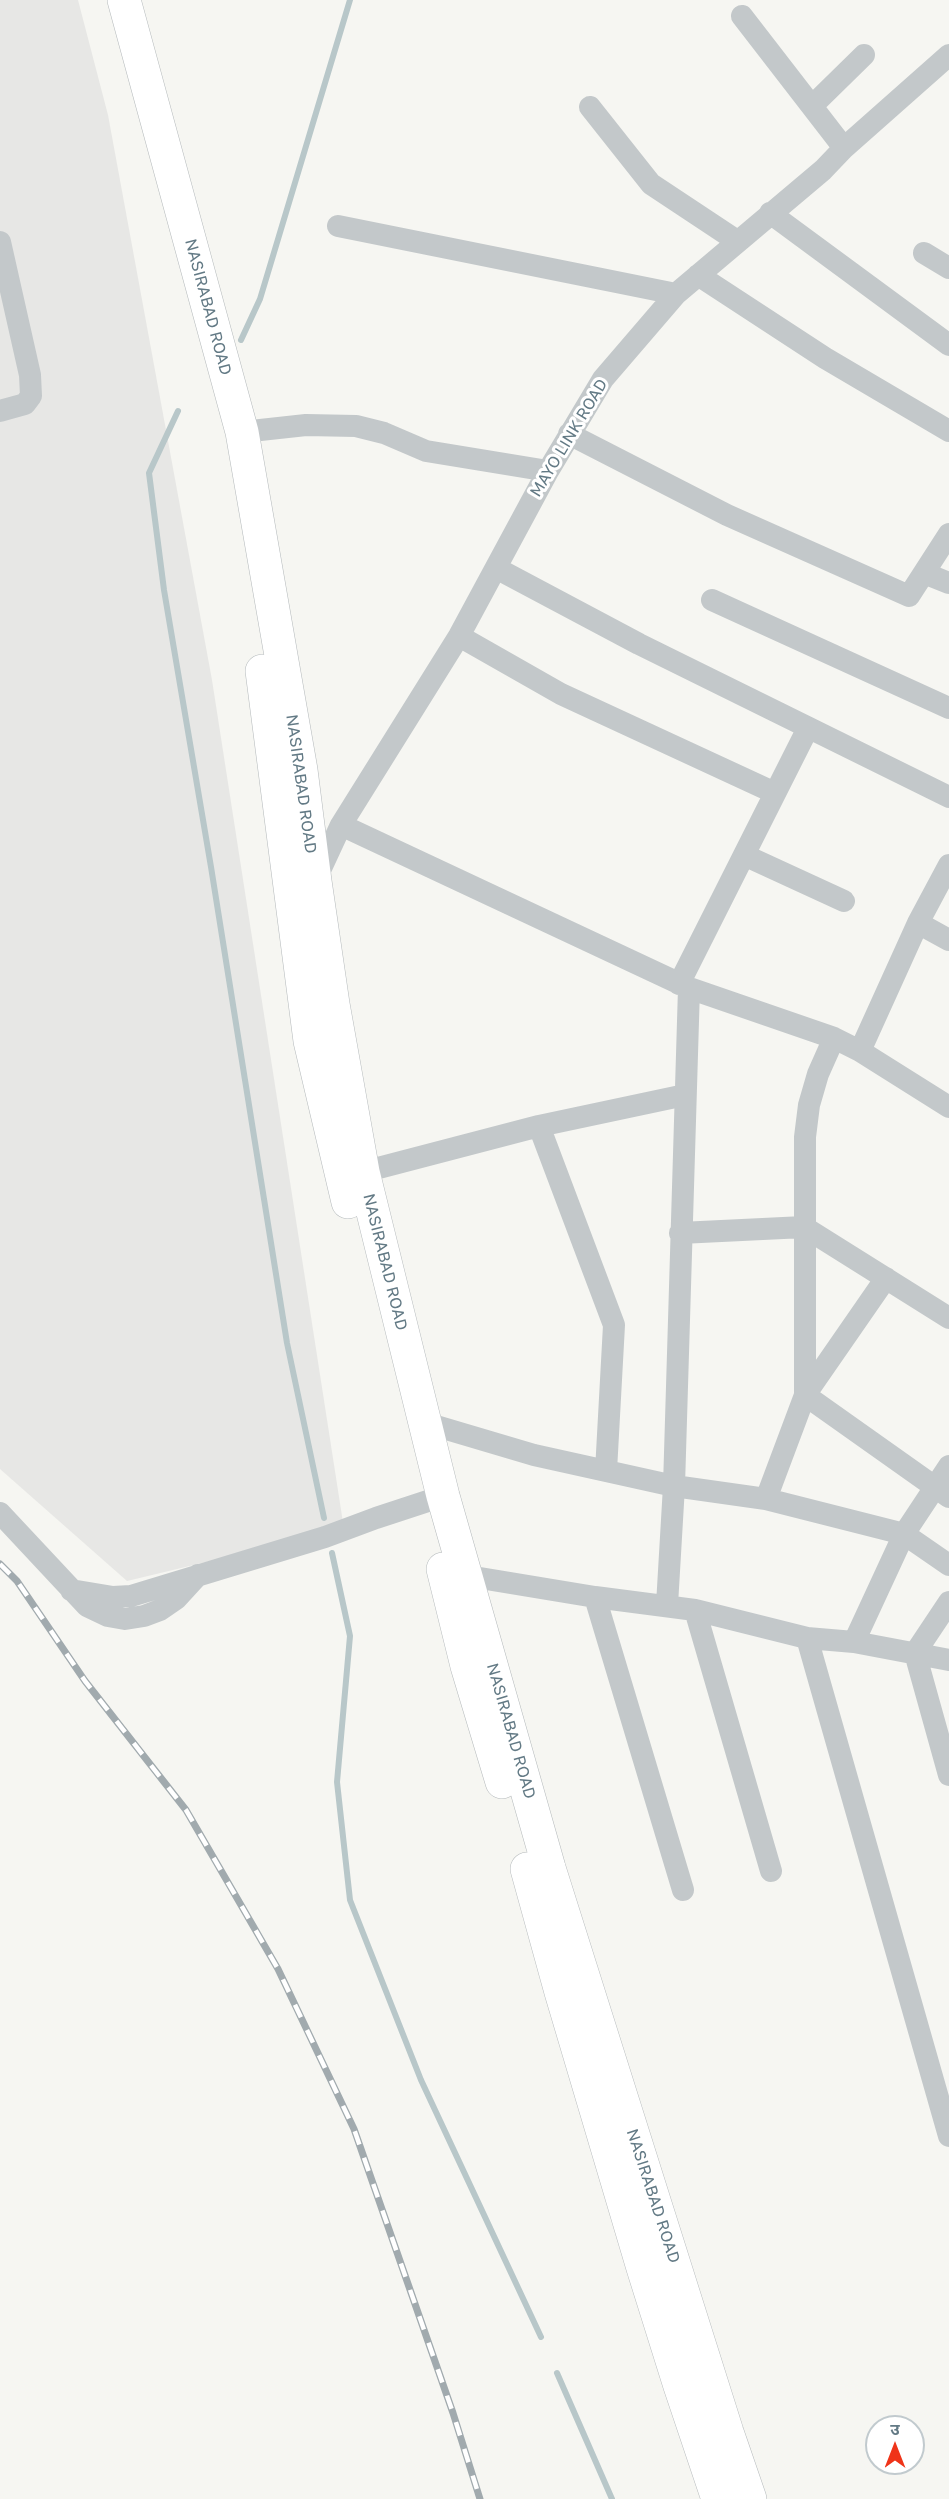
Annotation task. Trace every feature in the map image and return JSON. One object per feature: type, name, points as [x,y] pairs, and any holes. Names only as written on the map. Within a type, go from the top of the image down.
[{"type":"highway","name":"NASIRABAD ROAD","points":[[100,0],[144,157],[194,317],[225,445],[278,779],[363,1172],[426,1423],[435,1499],[467,1666],[643,2268],[718,2499]]},
{"type":"highway","name":"NASIRABAD ROAD","points":[[124,0],[242,432],[301,770],[303,892],[310,1041],[331,1136],[435,1499],[468,1576],[549,1868],[723,2421],[750,2499]]},
{"type":"street","points":[[742,16],[844,148]]},
{"type":"street","points":[[812,106],[864,55]]},
{"type":"street","name":"MAYO LINK ROAD","points":[[303,892],[341,825],[459,636],[548,471],[603,379],[676,294],[823,170],[844,148],[949,56]]},
{"type":"street","points":[[590,107],[651,184],[737,241]]},
{"type":"street","points":[[770,213],[949,345]]},
{"type":"street","points":[[338,226],[676,294]]},
{"type":"street","points":[[0,242],[30,375],[31,396],[25,404],[0,411]]},
{"type":"street","points":[[924,253],[949,268]]},
{"type":"street","points":[[698,275],[825,358],[949,431]]},
{"type":"street","points":[[242,432],[314,425],[356,426],[384,433],[426,451],[548,471]]},
{"type":"street","points":[[569,434],[727,515],[909,596],[949,534]]},
{"type":"street","points":[[496,568],[639,644],[949,797]]},
{"type":"street","points":[[924,573],[949,583]]},
{"type":"street","points":[[712,600],[949,708]]},
{"type":"street","points":[[459,636],[561,694],[775,793]]},
{"type":"street","points":[[667,1605],[674,1486],[685,1095],[684,986],[744,855],[808,728]]},
{"type":"street","points":[[341,825],[684,986],[834,1038],[860,1051],[949,1107]]},
{"type":"street","points":[[744,855],[844,901]]},
{"type":"street","points":[[860,1051],[918,923],[949,865]]},
{"type":"street","points":[[918,923],[949,940]]},
{"type":"street","points":[[806,1395],[805,1137],[809,1105],[818,1074],[834,1038]]},
{"type":"street","points":[[363,1172],[539,1126],[685,1095]]},
{"type":"street","points":[[539,1126],[614,1325],[606,1471]]},
{"type":"street","points":[[680,1233],[804,1227],[949,1318]]},
{"type":"street","points":[[766,1499],[806,1395],[886,1278]]},
{"type":"street","points":[[806,1395],[942,1492]]},
{"type":"street","points":[[426,1423],[534,1455],[674,1486],[766,1499],[904,1534],[949,1565]]},
{"type":"street","points":[[854,1642],[904,1534],[942,1492],[949,1466]]},
{"type":"street","points":[[0,1513],[87,1606],[108,1616],[125,1619],[144,1616],[160,1610],[176,1599],[199,1574],[325,1537],[435,1499]]},
{"type":"street","points":[[468,1576],[595,1597],[667,1605],[807,1638],[854,1642],[949,1660]]},
{"type":"street","points":[[595,1597],[683,1890]]},
{"type":"street","points":[[949,1602],[915,1653],[949,1775]]},
{"type":"street","points":[[695,1610],[771,1871]]},
{"type":"street","points":[[807,1638],[949,2136]]},
{"type":"shaded area","points":[[0,0],[78,0],[108,115],[212,680],[344,1529],[127,1581],[0,1469]]},
{"type":"waterway","points":[[241,340],[260,299],[350,0]]},
{"type":"waterway","points":[[178,411],[149,473],[164,590],[287,1343],[324,1518]]},
{"type":"waterway","points":[[332,1553],[350,1636],[337,1782],[350,1900],[421,2080],[541,2337]]},
{"type":"waterway","points":[[557,2373],[612,2499]]},
{"type":"railway","points":[[0,1564],[17,1581],[85,1681],[186,1810],[278,1969],[354,2129],[453,2413],[480,2499]]}]
